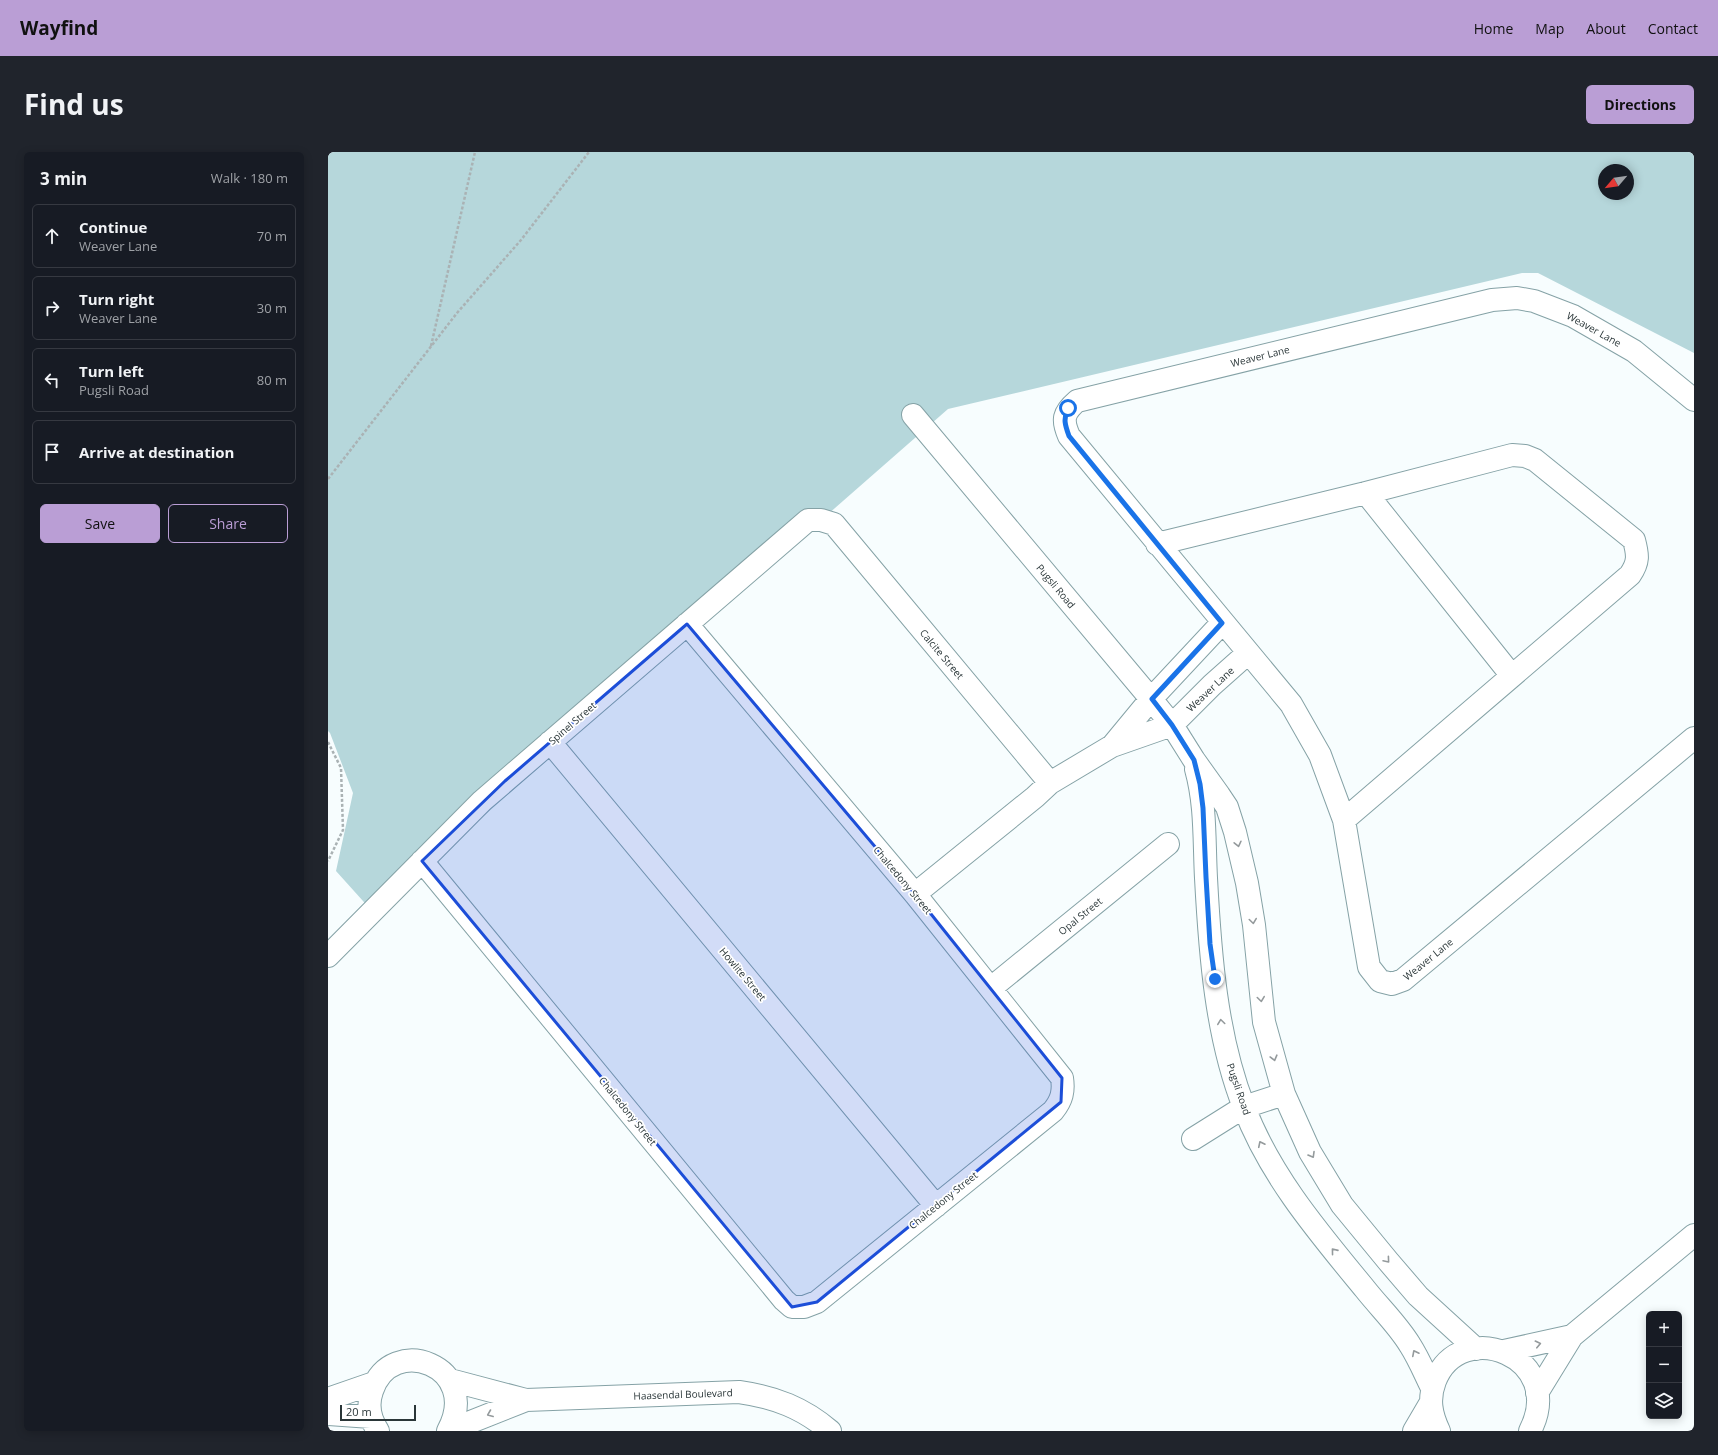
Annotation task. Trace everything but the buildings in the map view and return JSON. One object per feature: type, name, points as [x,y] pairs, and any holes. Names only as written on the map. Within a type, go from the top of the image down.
[{"type":"street","name":"Weaver Lane","points":[[1694,400],[1634,351],[1573,316],[1534,301],[1517,298],[1485,302],[1077,401],[1068,408],[1065,415],[1064,425],[1069,436],[1290,704],[1316,749],[1344,820],[1369,967],[1380,981],[1392,984],[1403,980],[1694,738]]},
{"type":"street","name":"Pugsli Road","points":[[913,416],[1152,699],[1172,725],[1226,807],[1235,832],[1247,883],[1254,925],[1264,1022],[1284,1094],[1310,1152],[1342,1205],[1418,1296],[1476,1348]]},
{"type":"street","points":[[1157,544],[1366,493],[1512,455],[1526,456],[1535,460],[1634,540],[1638,554],[1636,566],[1630,575],[1344,820]]},
{"type":"street","points":[[1366,493],[1512,676]]},
{"type":"street","name":"Spinel Street","points":[[328,956],[482,802],[808,520],[821,520],[834,524]]},
{"type":"street","name":"Calcite Street","points":[[834,524],[1050,783]]},
{"type":"street","points":[[1112,746],[1152,699],[1222,623]]},
{"type":"street","name":"Chalcedony Street","points":[[422,861],[779,1294],[792,1307],[804,1307],[817,1302],[1053,1110],[1061,1102],[1064,1088],[1062,1078],[915,894],[687,624]]},
{"type":"street","name":"Weaver Lane","points":[[1172,725],[1212,685],[1248,653]]},
{"type":"street","points":[[915,894],[1035,797],[1050,783],[1112,746],[1172,725]]},
{"type":"street","name":"Howlite Street","points":[[550,742],[936,1206]]},
{"type":"street","name":"Pugsli Road","points":[[1194,760],[1200,784],[1203,808],[1210,944],[1222,1030],[1244,1108],[1272,1166],[1314,1227],[1410,1345],[1431,1395],[1433,1418],[1439,1431]]},
{"type":"street","name":"Opal Street","points":[[991,988],[1168,844]]},
{"type":"street","points":[[1193,1139],[1244,1108],[1284,1094]]},
{"type":"street","points":[[1537,1392],[1572,1336],[1694,1236]]},
{"type":"street","points":[[1504,1351],[1572,1336]]},
{"type":"street","points":[[1414,1431],[1431,1395],[1437,1376],[1448,1362],[1464,1352],[1476,1348],[1490,1348],[1504,1351],[1516,1358],[1526,1368],[1534,1379],[1537,1392],[1538,1406],[1536,1427]]},
{"type":"street","name":"Haasendal Boulevard","points":[[328,1414],[372,1426],[369,1400],[374,1383],[389,1367],[400,1362],[411,1360],[422,1361],[433,1365],[442,1371],[450,1380],[455,1392],[457,1406],[454,1419],[448,1431]]},
{"type":"street","name":"Haasendal Boulevard","points":[[450,1380],[526,1400],[739,1392],[762,1395],[784,1402],[807,1414],[830,1431]]},
{"type":"street","name":"Haasendal Boulevard","points":[[328,1399],[374,1383]]},
{"type":"street","name":"Haasendal Boulevard","points":[[448,1431],[526,1400]]},
{"type":"street","points":[[328,1417],[336,1431]]},
{"type":"path","points":[[430,348],[475,152]]},
{"type":"path","points":[[328,479],[457,313],[521,240],[589,152]]},
{"type":"path","points":[[328,742],[342,768],[343,830],[328,861]]},
{"type":"highlighted area","points":[[687,624],[915,894],[1062,1078],[1061,1102],[817,1302],[792,1307],[422,861],[505,781]]},
{"type":"shaded area","points":[[328,152],[1694,152],[1694,353],[1538,273],[1522,273],[948,409],[415,876],[372,911],[336,871],[353,793],[328,731]]},
{"type":"route","points":[[1068,408],[1065,415],[1064,425],[1069,436],[1222,623],[1152,699],[1172,725],[1194,760],[1200,784],[1203,808],[1210,944],[1215,979]]}]
